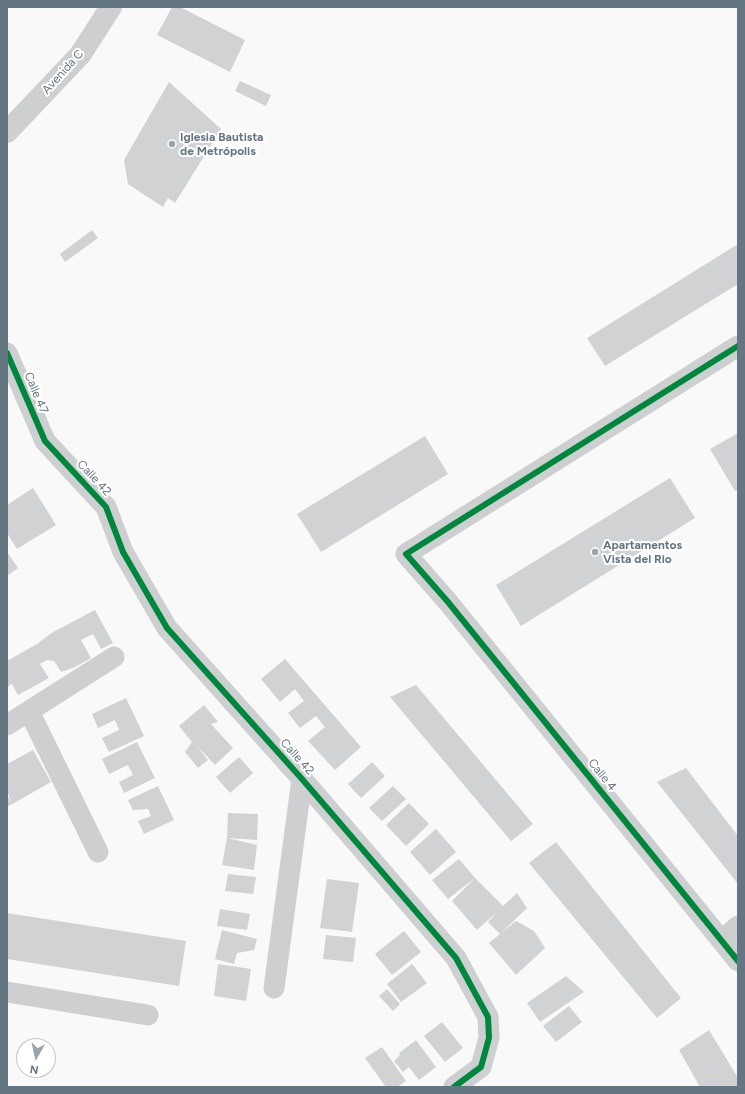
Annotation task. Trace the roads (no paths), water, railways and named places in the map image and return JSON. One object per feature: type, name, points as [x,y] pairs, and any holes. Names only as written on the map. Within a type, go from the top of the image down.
[{"type":"street","name":"Avenida C","points":[[7,132],[80,55],[111,7]]},
{"type":"street","name":"Calle 4","points":[[738,346],[406,554],[448,602],[738,961]]},
{"type":"street","name":"Calle 47","points":[[7,353],[45,441]]},
{"type":"street","name":"Calle 42","points":[[45,441],[106,507],[123,552],[167,628],[302,779],[456,958],[488,1017],[489,1038],[481,1067],[454,1087]]},
{"type":"street","points":[[7,725],[114,657]]},
{"type":"street","points":[[29,711],[98,852]]},
{"type":"street","points":[[274,988],[302,779]]},
{"type":"street","points":[[722,941],[738,926]]},
{"type":"street","points":[[7,992],[148,1015]]},
{"type":"place","name":"Iglesia Bautista de Metrópolis","points":[[172,144]]},
{"type":"place","name":"Apartamentos Vista del Rio","points":[[595,552]]}]
